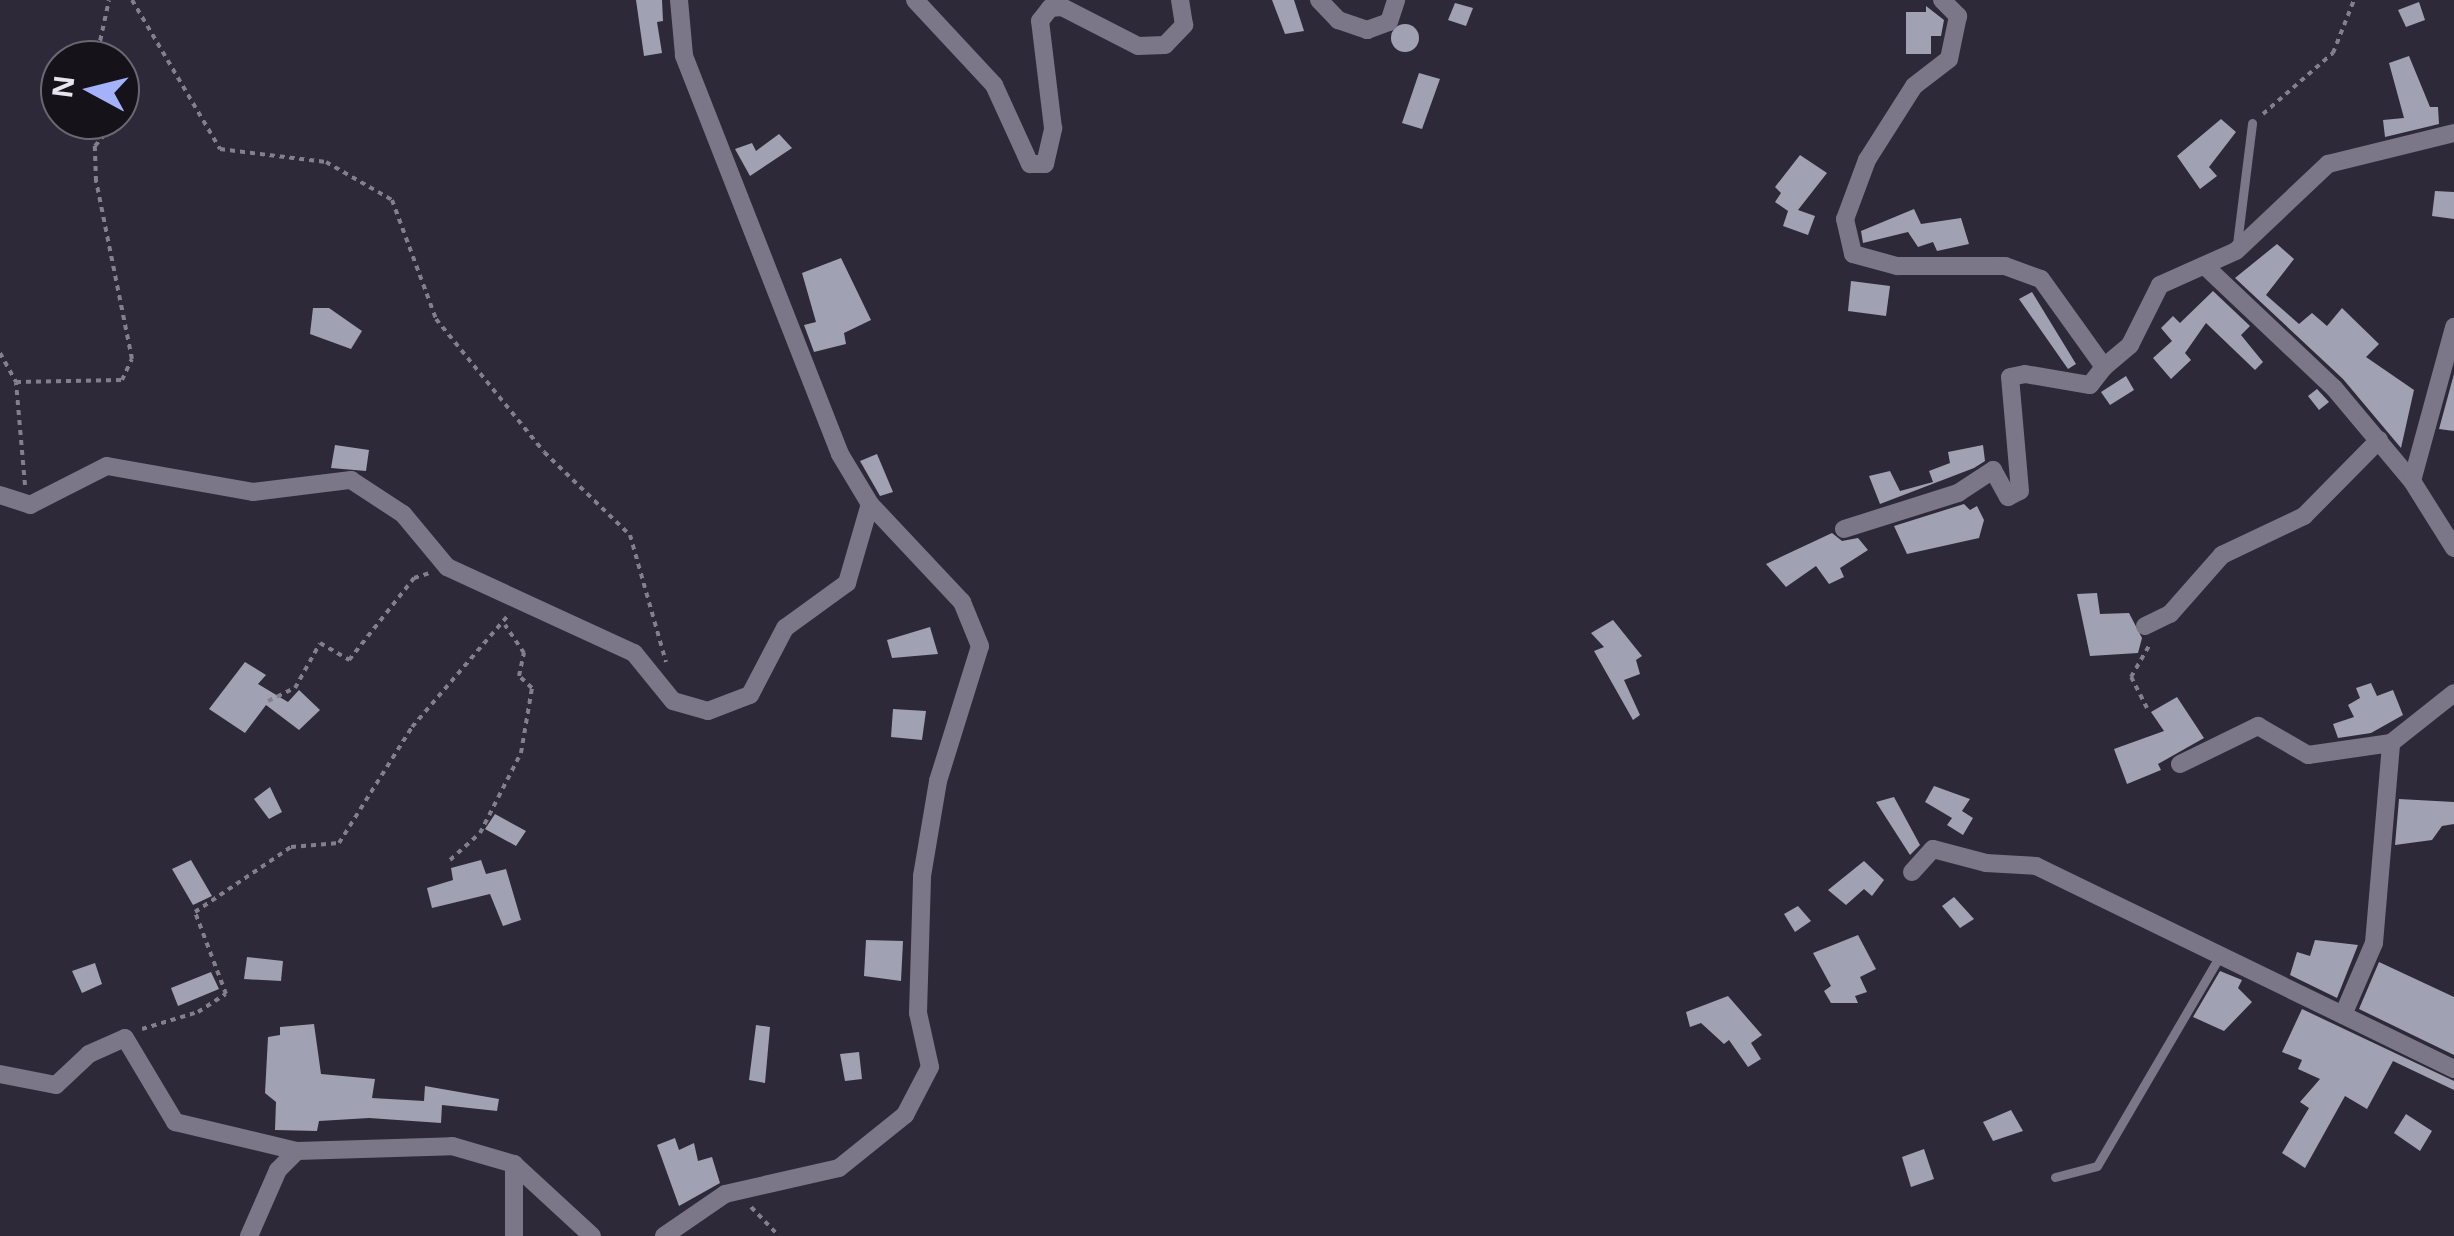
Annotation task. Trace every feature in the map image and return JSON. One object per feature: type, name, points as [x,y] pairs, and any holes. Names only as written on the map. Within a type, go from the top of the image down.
[{"type":"street","points":[[664,1236],[724,1194],[840,1168],[906,1115],[930,1067],[918,1013],[922,876],[938,781],[980,646],[962,602],[870,504],[840,454],[684,55],[679,0]]},
{"type":"street","points":[[914,0],[994,85],[1030,164],[1045,164],[1053,128],[1040,21],[1050,8],[1062,7],[1138,46],[1165,45],[1184,25],[1180,0]]},
{"type":"street","points":[[1318,0],[1338,20],[1367,30],[1389,22],[1396,0]]},
{"type":"street","points":[[1942,0],[1958,16],[1949,59],[1914,86],[1867,160],[1844,219],[1853,254],[1897,266],[2005,266],[2041,279],[2104,367]]},
{"type":"street","points":[[1844,528],[1958,493],[1993,470],[2008,497],[2020,491],[2010,377],[2025,374],[2090,385],[2130,344],[2160,285],[2206,268],[2236,251],[2328,164],[2454,133]]},
{"type":"street","points":[[2206,268],[2334,388],[2412,481],[2454,548]]},
{"type":"street","points":[[2412,481],[2454,327]]},
{"type":"street","points":[[2146,626],[2170,614],[2222,555],[2304,516],[2379,440]]},
{"type":"street","points":[[0,496],[30,504],[107,466],[253,492],[351,480],[402,514],[447,567],[517,595],[634,653],[673,701],[708,711],[750,695],[786,628],[847,583],[870,504]]},
{"type":"street","points":[[2180,764],[2258,726],[2308,756],[2391,743],[2454,694]]},
{"type":"street","points":[[2343,1015],[2374,943],[2391,743]]},
{"type":"street","points":[[1912,872],[1933,849],[1986,863],[2036,866],[2222,951],[2454,1069]]},
{"type":"street","points":[[0,1074],[56,1085],[89,1054],[126,1038],[174,1122],[297,1150],[452,1146],[514,1164],[592,1236]]},
{"type":"street","points":[[249,1236],[278,1170],[297,1150]]},
{"type":"street","points":[[514,1164],[514,1236]]},
{"type":"lane","points":[[2236,251],[2252,123]]},
{"type":"lane","points":[[2055,1177],[2097,1166],[2222,951]]},
{"type":"path","points":[[100,40],[109,0]]},
{"type":"path","points":[[132,0],[220,149],[326,162],[392,200],[436,319],[544,452],[630,534],[666,666]]},
{"type":"path","points":[[2252,123],[2334,53],[2354,0]]},
{"type":"path","points":[[16,382],[122,380],[132,358],[96,181],[96,146],[101,140]]},
{"type":"path","points":[[0,353],[16,382],[30,504]]},
{"type":"path","points":[[268,701],[295,688],[320,643],[349,660],[414,578],[447,567]]},
{"type":"path","points":[[126,1038],[198,1012],[226,994],[195,912],[291,847],[339,843],[412,727],[505,625],[517,595]]},
{"type":"path","points":[[2147,708],[2130,677],[2170,614]]},
{"type":"path","points":[[450,860],[480,833],[521,753],[519,732],[532,688],[519,676],[524,653],[505,625]]},
{"type":"path","points":[[724,1194],[749,1205],[779,1236]]},
{"type":"building","points":[[636,0],[662,0],[663,21],[657,22],[662,53],[644,56]]},
{"type":"building","points":[[1272,0],[1294,0],[1304,31],[1285,34]]},
{"type":"building","points":[[2419,2],[2425,20],[2406,27],[2398,10]]},
{"type":"building","points":[[1455,3],[1473,8],[1466,26],[1448,20]]},
{"type":"building","points":[[1926,6],[1944,20],[1941,36],[1931,36],[1931,54],[1906,54],[1906,12],[1926,12]]},
{"type":"building","points":[[1405,24],[1415,28],[1419,38],[1415,48],[1405,52],[1395,48],[1391,38],[1395,28]]},
{"type":"building","points":[[2409,56],[2430,107],[2438,107],[2439,124],[2385,137],[2383,120],[2404,118],[2389,63]]},
{"type":"building","points":[[1419,73],[1440,79],[1422,129],[1402,123]]},
{"type":"building","points":[[2221,119],[2236,132],[2209,167],[2217,176],[2200,189],[2177,156]]},
{"type":"building","points":[[779,134],[792,148],[750,176],[735,149],[752,143],[756,151]]},
{"type":"building","points":[[1800,155],[1827,173],[1798,210],[1815,216],[1808,235],[1783,226],[1788,211],[1775,202],[1781,193],[1775,187]]},
{"type":"building","points":[[2435,191],[2454,192],[2454,219],[2432,216]]},
{"type":"building","points":[[1914,209],[1921,224],[1961,218],[1969,244],[1937,251],[1933,242],[1918,247],[1908,232],[1863,243],[1861,231]]},
{"type":"building","points":[[2277,244],[2294,259],[2266,295],[2299,324],[2312,313],[2327,326],[2342,308],[2379,344],[2366,357],[2414,390],[2401,448],[2343,379],[2235,278]]},
{"type":"building","points":[[841,258],[871,320],[844,333],[846,344],[814,352],[804,325],[816,322],[802,273]]},
{"type":"building","points":[[1851,281],[1890,286],[1886,316],[1848,311]]},
{"type":"building","points":[[2213,291],[2250,326],[2241,335],[2263,362],[2255,370],[2206,323],[2185,353],[2191,360],[2171,379],[2153,358],[2172,341],[2161,328],[2173,316],[2180,323]]},
{"type":"building","points":[[2032,292],[2076,364],[2068,369],[2019,299]]},
{"type":"building","points":[[313,308],[329,308],[362,331],[351,349],[310,334]]},
{"type":"building","points":[[2454,374],[2454,431],[2439,429]]},
{"type":"building","points":[[2126,376],[2134,390],[2110,405],[2101,392]]},
{"type":"building","points":[[2317,389],[2329,402],[2319,410],[2308,396]]},
{"type":"building","points":[[335,445],[369,450],[366,471],[331,468]]},
{"type":"building","points":[[1983,445],[1985,461],[1974,468],[1880,504],[1869,476],[1890,471],[1900,491],[1933,482],[1929,471],[1950,463],[1948,452]]},
{"type":"building","points":[[877,454],[893,492],[880,496],[860,461]]},
{"type":"building","points":[[1964,504],[1970,510],[1977,506],[1984,520],[1979,538],[1907,554],[1894,526]]},
{"type":"building","points":[[1832,533],[1842,541],[1858,538],[1868,550],[1840,568],[1844,577],[1829,584],[1816,566],[1786,587],[1766,564]]},
{"type":"building","points":[[2097,593],[2100,614],[2129,613],[2142,638],[2138,653],[2090,656],[2077,594]]},
{"type":"building","points":[[1613,620],[1642,656],[1636,660],[1640,674],[1624,680],[1640,715],[1633,720],[1594,651],[1604,647],[1591,633]]},
{"type":"building","points":[[930,627],[938,654],[892,658],[887,640]]},
{"type":"building","points":[[245,662],[266,675],[258,684],[288,702],[299,690],[320,710],[299,730],[266,705],[245,733],[209,709]]},
{"type":"building","points":[[2371,683],[2377,696],[2393,690],[2403,715],[2371,733],[2338,738],[2333,724],[2354,717],[2348,705],[2360,698],[2356,688]]},
{"type":"building","points":[[2177,697],[2204,738],[2158,764],[2161,770],[2127,784],[2114,749],[2164,731],[2151,712]]},
{"type":"building","points":[[893,709],[926,711],[922,740],[891,737]]},
{"type":"building","points":[[1934,786],[1970,799],[1962,811],[1973,818],[1963,835],[1947,825],[1952,818],[1925,802]]},
{"type":"building","points":[[270,787],[282,812],[269,819],[254,799]]},
{"type":"building","points":[[1894,797],[1920,845],[1910,855],[1876,802]]},
{"type":"building","points":[[2399,799],[2454,802],[2454,824],[2442,826],[2432,840],[2395,845]]},
{"type":"building","points":[[495,814],[526,831],[516,846],[485,829]]},
{"type":"building","points":[[191,860],[212,896],[193,905],[172,869]]},
{"type":"building","points":[[481,860],[486,874],[506,869],[521,920],[503,926],[490,894],[432,908],[427,888],[453,880],[451,868]]},
{"type":"building","points":[[1864,861],[1884,880],[1872,896],[1864,889],[1846,905],[1828,890]]},
{"type":"building","points":[[1954,897],[1974,919],[1960,928],[1942,906]]},
{"type":"building","points":[[1798,906],[1811,921],[1795,932],[1784,914]]},
{"type":"building","points":[[1858,935],[1876,969],[1860,977],[1867,992],[1855,996],[1858,1003],[1831,1003],[1824,991],[1831,986],[1813,953]]},
{"type":"building","points":[[866,940],[903,941],[901,981],[864,976]]},
{"type":"building","points":[[2315,940],[2358,945],[2337,998],[2290,975],[2297,952],[2310,956]]},
{"type":"building","points":[[247,957],[283,961],[281,981],[244,979]]},
{"type":"building","points":[[2379,962],[2454,997],[2454,1055],[2359,1009]]},
{"type":"building","points":[[95,963],[102,984],[82,993],[72,971]]},
{"type":"building","points":[[2220,971],[2242,980],[2238,988],[2252,1002],[2224,1031],[2193,1017]]},
{"type":"building","points":[[211,972],[219,989],[178,1006],[171,988]]},
{"type":"building","points":[[1728,996],[1762,1035],[1751,1043],[1761,1059],[1748,1067],[1729,1040],[1724,1044],[1701,1023],[1690,1027],[1686,1012]]},
{"type":"building","points":[[2302,1009],[2454,1081],[2454,1090],[2393,1061],[2367,1109],[2345,1096],[2305,1168],[2282,1153],[2309,1108],[2300,1102],[2320,1079],[2298,1069],[2302,1060],[2282,1052]]},
{"type":"building","points":[[314,1024],[321,1074],[375,1079],[372,1098],[424,1101],[425,1086],[499,1099],[497,1111],[442,1105],[441,1123],[369,1118],[319,1121],[317,1131],[275,1130],[276,1102],[265,1093],[268,1037],[280,1035],[280,1027]]},
{"type":"building","points":[[756,1025],[770,1027],[765,1083],[749,1080]]},
{"type":"building","points":[[859,1052],[862,1079],[845,1081],[840,1054]]},
{"type":"building","points":[[2011,1110],[2023,1131],[1993,1141],[1983,1122]]},
{"type":"building","points":[[2406,1114],[2432,1131],[2420,1151],[2394,1133]]},
{"type":"building","points":[[675,1138],[679,1150],[694,1143],[698,1161],[712,1157],[720,1183],[679,1206],[657,1145]]},
{"type":"building","points":[[1924,1149],[1934,1179],[1911,1187],[1902,1157]]}]
